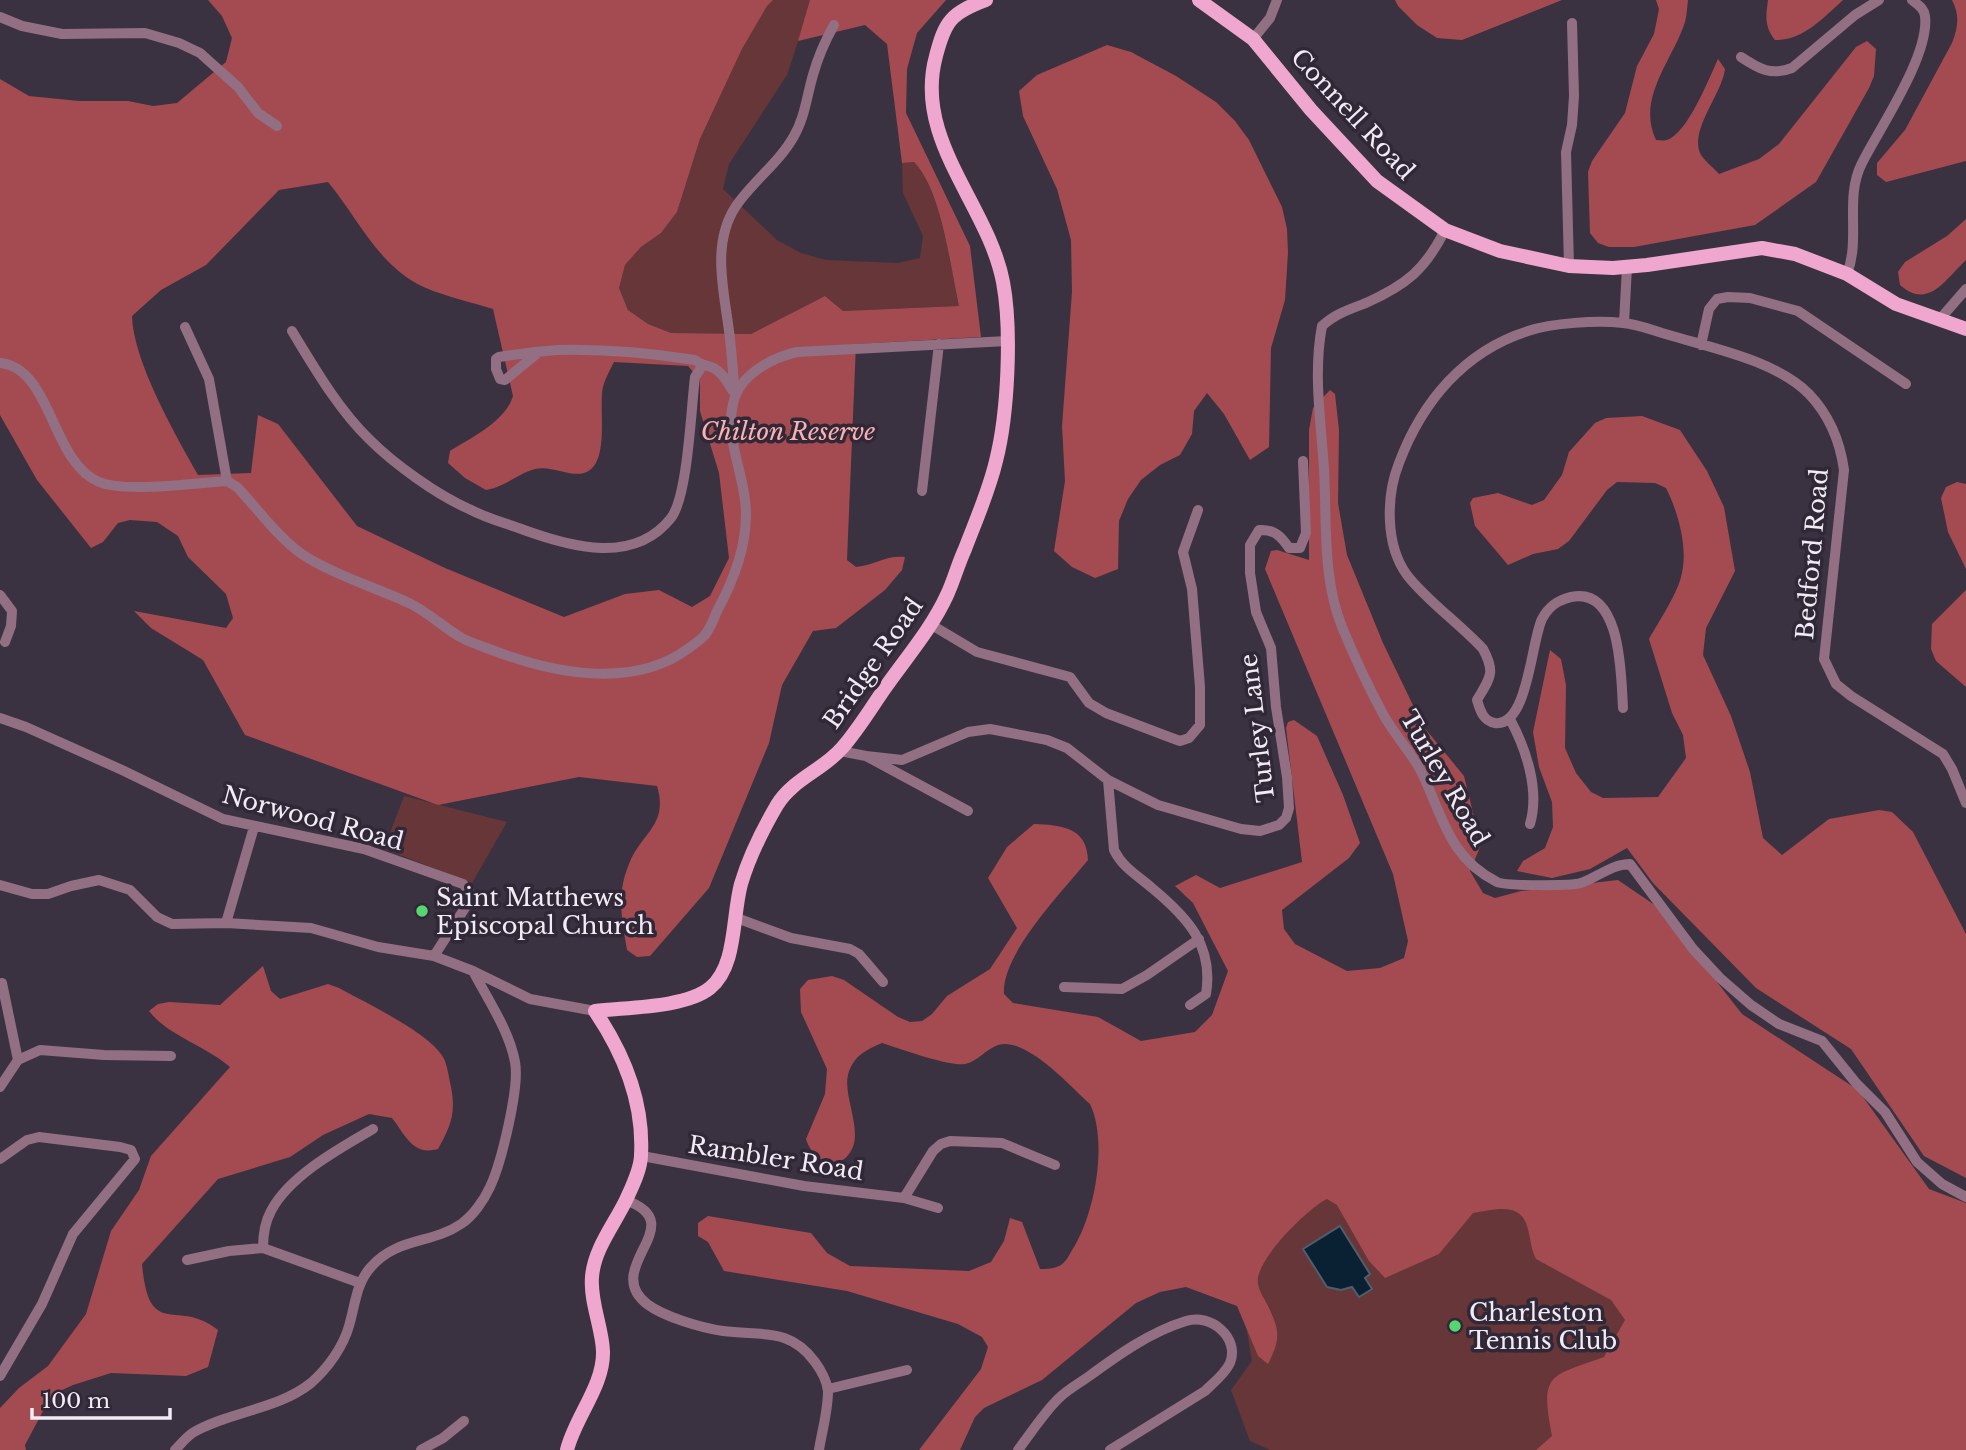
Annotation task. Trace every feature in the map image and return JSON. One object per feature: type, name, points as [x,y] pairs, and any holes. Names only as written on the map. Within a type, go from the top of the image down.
[{"type":"main road","name":"Bridge Road","points":[[595,1011],[674,1002],[702,993],[724,971],[731,948],[742,881],[761,835],[778,804],[789,789],[840,751],[947,596],[996,463],[1006,383],[1007,341],[1004,284],[999,264],[979,213],[944,149],[932,100],[932,69],[943,30],[951,19],[965,8],[986,0]]},
{"type":"main road","name":"Connell Road","points":[[1199,0],[1253,39],[1311,110],[1377,181],[1445,230],[1500,251],[1569,266],[1628,267],[1762,248],[1795,254],[1847,274],[1896,304],[1966,329]]},
{"type":"main road","points":[[567,1450],[571,1435],[599,1377],[603,1352],[592,1277],[599,1251],[625,1200],[642,1156],[634,1087],[611,1034],[595,1011]]},
{"type":"street","points":[[1253,39],[1270,18],[1277,0]]},
{"type":"street","points":[[1741,57],[1758,68],[1779,73],[1792,68],[1855,15],[1879,0]]},
{"type":"street","points":[[1847,274],[1852,260],[1852,206],[1860,166],[1897,104],[1921,46],[1925,17],[1922,7],[1912,0]]},
{"type":"street","points":[[0,17],[22,26],[62,34],[145,33],[179,43],[200,53],[239,87],[258,113],[277,126]]},
{"type":"street","points":[[1569,266],[1566,152],[1572,125],[1574,96],[1572,23]]},
{"type":"street","points":[[0,363],[20,369],[30,379],[69,452],[81,469],[98,481],[121,487],[227,481],[237,487],[290,544],[307,558],[413,605],[464,639],[510,657],[555,669],[596,674],[641,671],[675,658],[705,635],[735,574],[744,542],[745,501],[731,442],[730,425],[735,396],[721,259],[726,225],[745,193],[784,152],[795,134],[823,46],[834,25]]},
{"type":"street","name":"Turley Road","points":[[1445,230],[1425,264],[1410,279],[1392,291],[1341,312],[1322,326],[1318,407],[1324,471],[1325,539],[1341,624],[1384,715],[1410,752],[1429,787],[1443,825],[1465,861],[1499,884],[1577,884],[1619,864],[1630,864],[1693,949],[1720,978],[1779,1024],[1822,1041],[1856,1083],[1885,1112],[1917,1162],[1942,1184],[1966,1197]]},
{"type":"street","points":[[1625,323],[1628,267]]},
{"type":"street","points":[[1940,319],[1966,289]]},
{"type":"street","points":[[1701,345],[1709,309],[1717,299],[1750,298],[1798,311],[1906,384]]},
{"type":"street","name":"Bedford Road","points":[[1510,719],[1499,724],[1488,721],[1485,717],[1477,700],[1488,682],[1492,664],[1483,649],[1407,575],[1395,550],[1390,505],[1394,475],[1415,423],[1450,379],[1475,358],[1529,331],[1563,325],[1625,323],[1701,345],[1785,375],[1808,392],[1830,421],[1844,470],[1824,659],[1836,684],[1851,696],[1943,754],[1966,803]]},
{"type":"street","points":[[185,327],[209,379],[227,481]]},
{"type":"street","points":[[292,331],[325,382],[368,439],[399,465],[472,511],[575,547],[614,548],[637,543],[659,530],[673,515],[687,468],[695,377],[702,366]]},
{"type":"street","points":[[735,396],[753,373],[785,354],[1007,341]]},
{"type":"street","points":[[922,491],[939,344]]},
{"type":"street","points":[[539,352],[608,351],[695,360],[702,366],[711,366],[726,379],[735,396]]},
{"type":"street","name":"Turley Lane","points":[[866,755],[902,760],[968,732],[990,729],[1047,740],[1067,748],[1108,780],[1158,805],[1241,829],[1260,831],[1279,825],[1286,818],[1289,792],[1271,648],[1256,612],[1250,573],[1251,545],[1259,530],[1269,529],[1282,537],[1289,548],[1300,548],[1306,533],[1303,461]]},
{"type":"street","points":[[930,624],[977,652],[1070,677],[1090,703],[1106,713],[1180,741],[1189,738],[1200,725],[1200,687],[1192,589],[1183,552],[1198,510]]},
{"type":"street","points":[[1530,824],[1535,808],[1532,780],[1518,734],[1510,719],[1519,706],[1534,640],[1542,619],[1549,609],[1561,600],[1582,595],[1596,602],[1607,614],[1619,654],[1623,708]]},
{"type":"street","points":[[0,596],[12,611],[11,626],[5,642]]},
{"type":"street","name":"Norwood Road","points":[[0,718],[122,770],[223,819],[364,849],[463,884],[469,891],[470,900],[434,956]]},
{"type":"street","points":[[840,751],[866,755],[968,811]]},
{"type":"street","points":[[1108,780],[1114,850],[1119,860],[1126,869],[1170,903],[1189,924],[1204,948],[1209,979],[1206,994],[1190,1005]]},
{"type":"street","points":[[226,923],[254,827]]},
{"type":"street","name":"Bridge Road","points":[[0,885],[32,894],[48,894],[99,880],[130,890],[157,917],[172,924],[226,923],[311,928],[377,947],[434,956],[473,971],[530,999],[595,1011]]},
{"type":"street","points":[[734,917],[791,938],[850,949],[859,954],[883,982]]},
{"type":"street","points":[[1064,987],[1122,989],[1199,939]]},
{"type":"street","points":[[175,1450],[192,1434],[218,1421],[285,1399],[311,1383],[333,1360],[348,1330],[360,1283],[370,1267],[388,1251],[407,1242],[460,1225],[474,1212],[490,1187],[503,1148],[516,1065],[508,1038],[473,971]]},
{"type":"street","points":[[2,983],[18,1060]]},
{"type":"street","points":[[0,1087],[18,1060],[40,1050],[172,1056]]},
{"type":"street","points":[[263,1248],[271,1211],[289,1187],[317,1164],[373,1129]]},
{"type":"street","points":[[0,1159],[27,1140],[39,1138],[120,1147],[131,1150],[135,1159],[73,1234],[42,1304],[0,1376]]},
{"type":"street","points":[[904,1198],[933,1151],[950,1141],[1002,1143],[1055,1165]]},
{"type":"street","name":"Rambler Road","points":[[642,1156],[804,1186],[904,1198],[938,1208]]},
{"type":"street","points":[[625,1200],[639,1205],[649,1213],[653,1223],[651,1236],[639,1253],[632,1276],[635,1293],[650,1306],[687,1322],[722,1331],[767,1333],[790,1339],[807,1351],[819,1368],[828,1389],[819,1450]]},
{"type":"street","points":[[187,1260],[229,1251],[263,1248],[360,1283]]},
{"type":"street","points":[[1018,1450],[1060,1397],[1130,1347],[1186,1321],[1197,1319],[1212,1323],[1223,1331],[1233,1352],[1229,1366],[1217,1380],[1205,1391],[1110,1450]]},
{"type":"street","points":[[828,1389],[906,1370]]},
{"type":"street","points":[[421,1450],[443,1438],[464,1421]]},
{"type":"shaded area","points":[[773,0],[811,2],[787,75],[729,164],[723,189],[777,240],[801,253],[826,260],[898,263],[920,258],[923,236],[903,193],[902,163],[914,162],[932,191],[938,210],[959,306],[843,311],[825,296],[751,334],[671,333],[648,324],[628,310],[619,288],[625,265],[641,247],[661,233],[677,212],[700,139],[742,49]]},
{"type":"shaded area","points":[[404,796],[507,822],[472,883],[384,849]]},
{"type":"shaded area","name":"Charleston Tennis Club","points":[[1326,1139],[1488,1163],[1683,1290],[1574,1450],[1270,1450],[1250,1441],[1231,1390],[1252,1361],[1233,1248]]},
{"type":"green space","name":"Chilton Reserve","points":[[208,0],[773,0],[742,49],[700,139],[677,212],[661,233],[641,247],[625,265],[619,288],[628,310],[648,324],[671,333],[751,334],[825,296],[843,311],[959,306],[944,230],[932,191],[914,162],[902,163],[887,44],[865,25],[798,41],[810,0],[946,0],[917,33],[907,69],[906,113],[970,246],[981,337],[856,344],[847,560],[856,567],[892,557],[905,557],[902,570],[885,590],[836,628],[813,631],[782,685],[769,743],[709,888],[650,956],[637,957],[627,950],[621,897],[625,875],[634,853],[657,820],[660,799],[657,786],[579,777],[438,805],[245,735],[203,660],[151,628],[134,611],[226,628],[233,618],[226,594],[188,557],[178,536],[157,522],[130,520],[118,523],[103,542],[91,548],[37,480],[0,415],[0,79],[29,96],[79,101],[128,101],[153,106],[177,103],[226,62],[232,38],[222,16]],"holes":[[[328,182],[383,256],[410,279],[434,291],[493,309],[513,396],[503,414],[495,421],[450,451],[448,463],[465,478],[486,490],[535,469],[548,468],[578,474],[592,468],[601,448],[603,387],[614,362],[688,366],[700,380],[700,411],[719,473],[729,558],[710,596],[692,607],[659,590],[625,594],[564,617],[445,568],[357,526],[278,424],[258,415],[251,473],[198,475],[167,419],[147,375],[134,334],[132,316],[161,290],[206,265],[279,190]]]},
{"type":"green space","points":[[1395,0],[1562,0],[1462,40],[1437,38],[1417,25]]},
{"type":"green space","points":[[1656,0],[1688,0],[1685,22],[1653,94],[1650,109],[1656,140],[1667,140],[1683,127],[1718,59],[1725,69],[1723,79],[1703,122],[1698,144],[1702,156],[1719,174],[1759,159],[1779,144],[1856,47],[1867,41],[1876,49],[1874,76],[1816,182],[1755,225],[1634,247],[1609,247],[1598,243],[1590,233],[1588,172],[1592,161],[1625,113],[1637,66],[1654,34],[1659,9]]},
{"type":"green space","points":[[1768,0],[1843,0],[1804,32],[1795,37],[1775,40],[1767,25]]},
{"type":"green space","points":[[1952,0],[1966,0],[1966,161],[1886,182],[1877,175],[1877,163],[1905,130],[1952,43],[1957,22]]},
{"type":"green space","points":[[1107,45],[1131,52],[1176,76],[1216,102],[1235,121],[1249,140],[1282,207],[1287,229],[1288,253],[1285,300],[1271,348],[1269,447],[1250,460],[1224,414],[1207,393],[1194,411],[1192,434],[1180,455],[1160,465],[1141,480],[1128,499],[1119,521],[1118,569],[1095,578],[1072,567],[1054,551],[1065,481],[1062,426],[1072,292],[1071,240],[1057,189],[1023,116],[1019,91],[1037,75]]},
{"type":"green space","points":[[1966,219],[1966,260],[1951,276],[1928,293],[1910,292],[1900,285],[1898,272],[1905,262],[1947,236]]},
{"type":"green space","points":[[1330,390],[1335,394],[1339,430],[1338,503],[1347,555],[1383,643],[1423,726],[1464,776],[1481,845],[1470,871],[1483,893],[1495,898],[1521,891],[1618,880],[1659,908],[1742,1014],[1858,1090],[1929,1189],[1966,1203],[1966,1450],[1536,1450],[1552,1436],[1547,1400],[1548,1389],[1553,1380],[1571,1369],[1604,1357],[1625,1320],[1611,1300],[1536,1259],[1523,1218],[1512,1210],[1504,1209],[1473,1213],[1439,1254],[1385,1278],[1369,1261],[1337,1205],[1327,1199],[1318,1204],[1284,1237],[1259,1274],[1258,1284],[1277,1334],[1268,1364],[1258,1356],[1237,1306],[1186,1287],[1160,1292],[1136,1303],[1042,1380],[984,1408],[975,1417],[960,1450],[919,1450],[981,1369],[988,1347],[982,1337],[958,1324],[847,1291],[724,1271],[708,1242],[698,1236],[698,1223],[708,1216],[811,1233],[827,1253],[850,1266],[969,1271],[991,1262],[1004,1241],[1010,1218],[1022,1222],[1040,1269],[1053,1268],[1063,1263],[1088,1216],[1097,1177],[1098,1137],[1090,1104],[1034,1055],[1009,1044],[989,1049],[969,1063],[958,1064],[882,1043],[861,1054],[850,1068],[847,1083],[855,1132],[852,1149],[847,1157],[840,1161],[826,1162],[814,1153],[806,1139],[825,1094],[827,1069],[801,1012],[800,989],[808,980],[832,976],[844,980],[898,1017],[910,1022],[922,1021],[932,1014],[947,996],[990,969],[1017,928],[988,878],[1007,847],[1034,824],[1054,825],[1078,834],[1083,841],[1088,860],[1023,942],[1012,961],[1004,994],[1013,1003],[1098,1017],[1141,1041],[1195,1032],[1212,1015],[1228,971],[1193,903],[1175,886],[1196,875],[1220,888],[1302,862],[1286,728],[1288,722],[1294,720],[1317,736],[1343,795],[1360,843],[1349,858],[1282,910],[1284,929],[1295,944],[1347,971],[1380,968],[1404,958],[1408,941],[1393,874],[1265,569],[1271,551],[1277,550],[1309,560],[1309,430],[1313,408]]},
{"type":"green space","points":[[1642,416],[1680,430],[1707,471],[1724,507],[1735,571],[1706,628],[1703,655],[1731,716],[1750,772],[1763,838],[1782,855],[1829,819],[1879,810],[1892,812],[1913,832],[1966,934],[1966,1178],[1924,1156],[1851,1049],[1756,988],[1653,883],[1627,848],[1590,869],[1552,878],[1517,871],[1523,861],[1545,848],[1553,827],[1552,802],[1539,767],[1533,732],[1550,650],[1561,659],[1566,685],[1565,748],[1576,773],[1591,792],[1603,798],[1658,797],[1686,758],[1683,735],[1672,713],[1649,639],[1679,584],[1683,566],[1683,543],[1675,508],[1666,488],[1655,483],[1617,482],[1607,490],[1569,541],[1558,549],[1533,554],[1508,565],[1475,526],[1470,503],[1473,498],[1498,493],[1532,505],[1544,500],[1562,475],[1569,452],[1595,423],[1606,418]]},
{"type":"green space","points":[[1957,482],[1966,484],[1966,569],[1948,532],[1941,498],[1946,487]]},
{"type":"green space","points":[[1966,590],[1966,687],[1936,661],[1931,649],[1932,624]]},
{"type":"green space","points":[[263,966],[271,991],[280,999],[328,984],[398,1020],[439,1051],[447,1067],[453,1104],[449,1126],[438,1149],[422,1150],[416,1147],[392,1118],[369,1114],[323,1135],[290,1157],[218,1179],[142,1264],[151,1303],[158,1310],[203,1321],[218,1330],[208,1367],[186,1376],[111,1373],[73,1385],[60,1391],[43,1411],[25,1445],[26,1450],[0,1450],[0,1408],[19,1388],[48,1366],[86,1314],[111,1231],[139,1190],[151,1156],[230,1067],[176,1034],[149,1011],[158,1004],[169,1002],[220,1005]]},
{"type":"water","points":[[1340,1226],[1370,1274],[1365,1278],[1372,1289],[1359,1297],[1352,1287],[1341,1290],[1327,1287],[1303,1249]]},
{"type":"place","name":"Saint Matthews Episcopal Church","points":[[422,911]]},
{"type":"place","name":"Charleston Tennis Club","points":[[1455,1326]]}]
